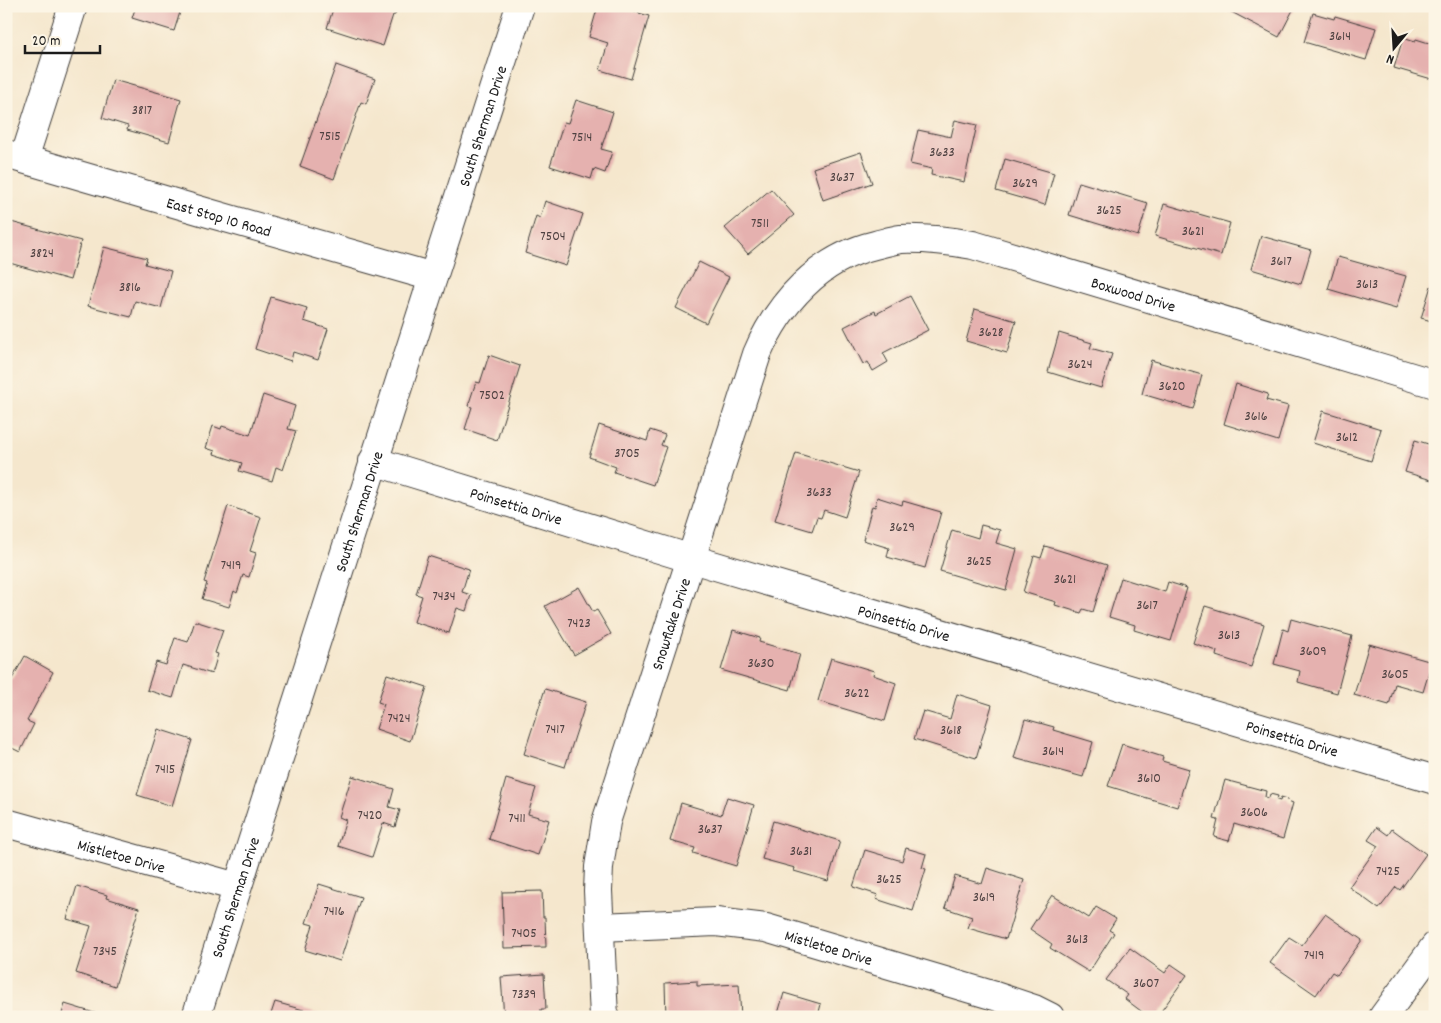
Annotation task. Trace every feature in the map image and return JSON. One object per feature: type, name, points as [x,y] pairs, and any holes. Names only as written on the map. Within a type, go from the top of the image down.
[{"type":"street","points":[[15,157],[73,6]]},
{"type":"street","name":"South Sherman Drive","points":[[196,1017],[520,6]]},
{"type":"street","name":"East Stop 10 Road","points":[[15,157],[433,276]]},
{"type":"street","name":"Boxwood Drive","points":[[832,262],[865,247],[901,239],[937,239],[973,245],[1435,384]]},
{"type":"street","name":"Snowflake Drive","points":[[604,1017],[598,890],[599,867],[606,822],[753,364],[773,322],[787,302],[804,284],[832,262]]},
{"type":"street","name":"Poinsettia Drive","points":[[374,461],[1435,780]]},
{"type":"street","name":"Mistletoe Drive","points":[[6,823],[237,887]]},
{"type":"street","name":"Mistletoe Drive","points":[[600,927],[716,922],[766,928],[995,996],[1034,1009],[1050,1017]]},
{"type":"street","points":[[1384,1017],[1435,946]]},
{"type":"building","points":[[136,6],[182,6],[174,31],[132,18]]},
{"type":"building","points":[[334,6],[398,6],[395,15],[393,15],[383,46],[327,28]]},
{"type":"building","points":[[598,6],[615,6],[649,16],[631,79],[600,70],[608,43],[589,37]]},
{"type":"building","points":[[1220,6],[1291,6],[1294,8],[1279,37]]},
{"type":"building","points":[[1313,13],[1334,19],[1335,16],[1376,28],[1366,60],[1304,42]]},
{"type":"building","points":[[1403,38],[1415,42],[1416,39],[1435,45],[1435,80],[1394,68]]},
{"type":"building","points":[[336,65],[375,79],[366,104],[361,102],[334,179],[300,166]]},
{"type":"building","points":[[113,80],[181,99],[169,142],[127,130],[128,126],[102,118]]},
{"type":"building","points":[[576,100],[613,112],[601,149],[612,152],[605,173],[594,169],[591,179],[550,166],[564,122],[568,123]]},
{"type":"building","points":[[955,120],[977,125],[964,182],[931,175],[932,169],[910,164],[918,130],[951,137]]},
{"type":"building","points":[[861,152],[872,183],[823,200],[813,168]]},
{"type":"building","points":[[1005,159],[1054,173],[1045,205],[996,191]]},
{"type":"building","points":[[1079,182],[1148,203],[1138,236],[1069,215]]},
{"type":"building","points":[[771,189],[794,215],[748,254],[725,228]]},
{"type":"building","points":[[545,201],[583,214],[566,266],[525,253],[536,216],[540,218]]},
{"type":"building","points":[[1164,204],[1230,223],[1221,255],[1155,236]]},
{"type":"building","points":[[11,222],[81,241],[70,280],[6,262],[6,238]]},
{"type":"building","points":[[1261,236],[1311,250],[1301,284],[1251,269]]},
{"type":"building","points":[[104,247],[147,258],[145,264],[171,271],[161,308],[135,301],[131,317],[88,306]]},
{"type":"building","points":[[1338,257],[1406,276],[1396,309],[1328,289]]},
{"type":"building","points":[[699,262],[729,277],[706,323],[676,308]]},
{"type":"building","points":[[1431,286],[1435,287],[1435,322],[1421,318]]},
{"type":"building","points":[[910,296],[928,330],[883,353],[888,362],[873,371],[868,362],[863,364],[844,327],[875,311],[876,314]]},
{"type":"building","points":[[271,297],[307,308],[304,321],[328,329],[318,360],[293,352],[291,361],[255,349]]},
{"type":"building","points":[[975,309],[1016,321],[1007,353],[966,341]]},
{"type":"building","points":[[1059,333],[1092,343],[1090,348],[1112,354],[1101,388],[1048,372]]},
{"type":"building","points":[[489,355],[520,366],[497,440],[465,429],[472,407],[468,406],[476,382],[480,383]]},
{"type":"building","points":[[1151,360],[1202,375],[1193,409],[1142,394]]},
{"type":"building","points":[[1236,384],[1268,394],[1266,400],[1288,406],[1278,441],[1224,424]]},
{"type":"building","points":[[263,395],[295,406],[288,429],[296,431],[283,470],[276,467],[272,481],[239,471],[242,463],[214,454],[215,451],[206,448],[213,426],[221,429],[222,426],[250,435]]},
{"type":"building","points":[[1323,411],[1381,429],[1371,461],[1313,443]]},
{"type":"building","points":[[599,425],[647,441],[650,430],[665,435],[661,445],[666,447],[653,485],[614,472],[616,467],[589,457]]},
{"type":"building","points":[[1415,440],[1435,446],[1435,481],[1405,472]]},
{"type":"building","points":[[796,453],[859,472],[845,517],[824,510],[821,518],[817,517],[812,531],[775,520]]},
{"type":"building","points":[[877,497],[902,505],[903,501],[941,512],[925,568],[887,557],[889,548],[863,540],[872,506],[875,507]]},
{"type":"building","points":[[228,506],[261,517],[250,551],[256,553],[249,577],[243,575],[237,593],[234,591],[229,607],[202,599],[207,583],[204,582]]},
{"type":"building","points":[[981,525],[1000,530],[996,543],[1017,549],[1006,590],[940,571],[952,530],[978,538]]},
{"type":"building","points":[[1045,546],[1107,565],[1093,612],[1083,609],[1081,613],[1055,605],[1056,602],[1023,592],[1034,556],[1041,558]]},
{"type":"building","points":[[428,556],[469,569],[462,592],[471,595],[466,611],[457,608],[449,633],[414,622],[422,596],[416,594]]},
{"type":"building","points":[[1121,578],[1165,592],[1168,582],[1187,588],[1171,641],[1134,630],[1135,625],[1109,617]]},
{"type":"building","points":[[579,587],[593,612],[597,610],[611,634],[574,655],[545,606]]},
{"type":"building","points":[[1205,606],[1264,624],[1251,667],[1216,656],[1217,651],[1193,643]]},
{"type":"building","points":[[1291,619],[1352,636],[1337,693],[1298,682],[1300,671],[1274,664],[1283,629],[1288,631]]},
{"type":"building","points":[[195,621],[223,630],[215,653],[218,654],[212,674],[183,665],[173,698],[147,690],[156,662],[166,665],[175,638],[188,642]]},
{"type":"building","points":[[733,630],[760,638],[759,642],[800,654],[790,690],[721,670]]},
{"type":"building","points":[[1369,644],[1432,662],[1423,692],[1395,684],[1389,705],[1354,695]]},
{"type":"building","points":[[25,656],[53,672],[27,721],[34,724],[20,752],[6,745],[6,676],[12,679]]},
{"type":"building","points":[[831,658],[874,671],[873,675],[896,683],[885,721],[818,701]]},
{"type":"building","points":[[387,674],[427,687],[410,741],[376,729],[384,704],[378,702]]},
{"type":"building","points":[[545,689],[586,702],[565,767],[524,754]]},
{"type":"building","points":[[957,694],[992,705],[976,758],[914,739],[923,711],[950,719]]},
{"type":"building","points":[[1025,719],[1054,727],[1053,730],[1093,742],[1083,777],[1014,758]]},
{"type":"building","points":[[158,729],[192,740],[172,806],[137,795]]},
{"type":"building","points":[[1122,744],[1163,757],[1162,761],[1189,769],[1177,807],[1108,786]]},
{"type":"building","points":[[352,776],[394,789],[389,807],[400,810],[395,827],[383,823],[372,857],[338,846],[346,820],[339,817]]},
{"type":"building","points":[[506,779],[536,788],[528,814],[549,820],[538,855],[489,839]]},
{"type":"building","points":[[1225,780],[1266,791],[1265,797],[1269,798],[1270,794],[1278,796],[1277,800],[1280,801],[1281,797],[1293,803],[1283,839],[1234,824],[1229,841],[1214,837],[1218,820],[1214,819]]},
{"type":"building","points":[[727,797],[754,805],[736,866],[693,853],[695,848],[670,841],[681,803],[721,815]]},
{"type":"building","points":[[773,821],[840,841],[828,881],[794,871],[795,868],[762,859]]},
{"type":"building","points":[[1377,827],[1388,835],[1392,829],[1426,854],[1400,890],[1396,887],[1379,909],[1349,887],[1378,846],[1368,840]]},
{"type":"building","points":[[906,848],[926,854],[922,868],[926,869],[913,911],[876,899],[878,895],[853,887],[865,850],[902,861]]},
{"type":"building","points":[[987,868],[1024,880],[1006,939],[968,928],[972,917],[945,908],[955,876],[982,884]]},
{"type":"building","points":[[319,884],[361,897],[340,961],[305,950],[313,925],[306,923]]},
{"type":"building","points":[[77,886],[107,895],[106,898],[139,908],[115,986],[76,973],[91,926],[67,919]]},
{"type":"building","points":[[542,891],[546,947],[504,948],[502,892]]},
{"type":"building","points":[[1052,895],[1089,918],[1096,907],[1116,919],[1109,930],[1114,933],[1089,972],[1050,948],[1052,944],[1030,929]]},
{"type":"building","points":[[1325,914],[1362,940],[1337,975],[1332,972],[1316,995],[1270,963],[1289,937],[1302,945]]},
{"type":"building","points":[[1130,948],[1165,973],[1171,964],[1187,975],[1157,1017],[1149,1017],[1125,999],[1128,995],[1106,980]]},
{"type":"building","points":[[544,974],[546,1009],[541,1009],[541,1017],[504,1017],[501,977]]},
{"type":"building","points":[[697,981],[697,986],[739,984],[741,1017],[666,1017],[665,983]]},
{"type":"building","points":[[784,993],[821,1004],[819,1012],[835,1017],[777,1017]]},
{"type":"building","points":[[275,1002],[325,1016],[325,1017],[270,1017]]},
{"type":"building","points":[[65,1004],[104,1016],[104,1017],[61,1017]]}]
